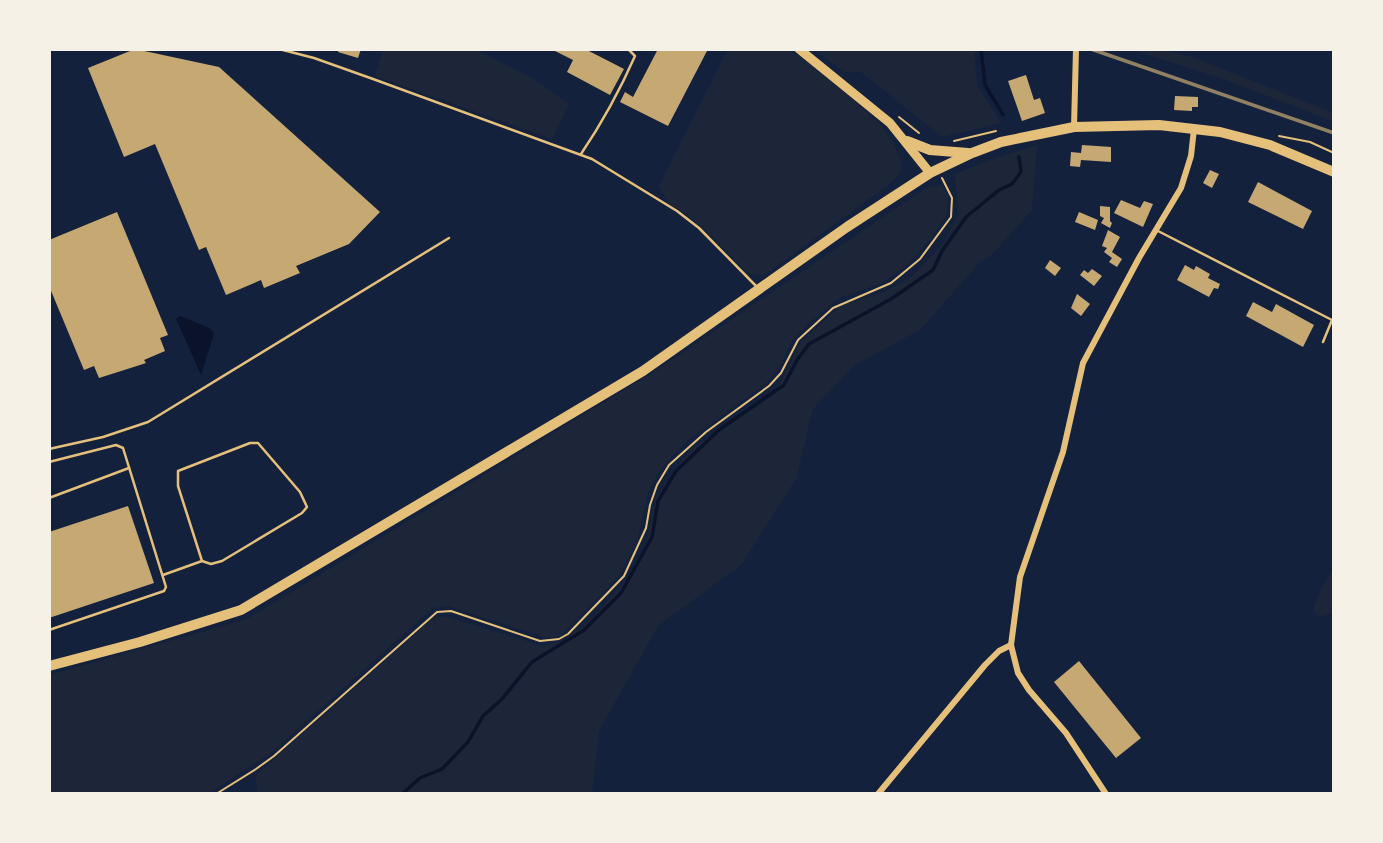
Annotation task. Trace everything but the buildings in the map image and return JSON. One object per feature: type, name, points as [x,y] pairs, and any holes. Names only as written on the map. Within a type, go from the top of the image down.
[{"type":"main road","points":[[799,49],[875,109],[907,141],[930,173]]},
{"type":"main road","points":[[49,666],[140,642],[241,610],[643,371],[848,227],[930,173],[972,153],[1001,142],[1074,127],[1122,124],[1220,132],[1270,145],[1334,172]]},
{"type":"main road","points":[[907,141],[930,150],[972,153]]},
{"type":"street","points":[[1074,127],[1076,49]]},
{"type":"street","points":[[1106,794],[1066,733],[1018,673],[1011,645],[1020,577],[1063,452],[1083,363],[1155,230],[1181,188],[1187,171],[1194,128]]},
{"type":"street","points":[[878,794],[985,665],[999,651],[1011,645]]},
{"type":"lane","points":[[279,49],[326,62],[581,154],[677,211],[720,246],[760,289]]},
{"type":"lane","points":[[581,154],[614,100],[635,56],[628,49]]},
{"type":"lane","points":[[1155,230],[1332,320],[1324,342]]},
{"type":"lane","points":[[49,449],[103,437],[148,422],[449,238]]},
{"type":"lane","points":[[163,575],[202,561],[211,564],[222,561],[302,513],[307,507],[300,492],[258,443],[250,443],[178,471],[178,486],[202,561]]},
{"type":"lane","points":[[49,462],[116,445],[123,447],[166,587],[164,591],[49,630]]},
{"type":"lane","points":[[49,498],[129,468]]},
{"type":"path","points":[[216,794],[274,756],[437,612],[451,611],[540,640],[559,639],[568,634],[624,576],[643,536],[657,485],[669,465],[706,432],[769,386],[781,373],[798,340],[833,308],[891,283],[920,259],[951,217],[952,198],[945,184]]},
{"type":"shaded area","points":[[383,49],[474,49],[532,78],[569,104],[552,139],[375,76]]},
{"type":"shaded area","points":[[728,49],[789,49],[827,77],[879,123],[894,144],[901,162],[901,171],[891,183],[763,276],[747,273],[712,236],[667,202],[659,186]]},
{"type":"shaded area","points":[[813,49],[974,49],[977,85],[1001,123],[942,137],[861,72],[844,72]]},
{"type":"shaded area","points":[[1129,49],[1164,49],[1195,58],[1334,113],[1334,122],[1224,79]]},
{"type":"shaded area","points":[[1037,145],[1032,210],[991,256],[981,261],[920,330],[856,364],[813,409],[796,479],[741,565],[658,626],[599,731],[592,794],[258,794],[255,776],[433,618],[444,616],[543,646],[563,641],[595,616],[630,575],[647,542],[655,499],[673,471],[693,448],[778,387],[801,342],[840,306],[884,292],[911,277],[943,244],[958,215],[955,174]]},
{"type":"shaded area","points":[[942,185],[948,196],[947,214],[929,241],[905,267],[882,283],[837,299],[793,339],[780,366],[766,384],[688,440],[669,459],[648,493],[637,542],[619,576],[561,636],[547,638],[448,606],[433,608],[271,753],[208,794],[49,794],[49,675],[247,619],[652,373],[926,188]]},
{"type":"shaded area","points":[[180,316],[210,328],[214,334],[201,375],[176,319]]},
{"type":"shaded area","points":[[1334,568],[1334,613],[1319,617],[1314,607],[1323,584]]},
{"type":"waterway","points":[[981,49],[985,85],[1003,115]]},
{"type":"waterway","points":[[402,794],[420,778],[442,769],[468,742],[483,716],[502,699],[532,662],[584,630],[621,593],[652,537],[658,501],[676,471],[719,430],[784,385],[809,344],[891,299],[933,270],[942,251],[966,217],[999,190],[1012,184],[1021,172],[1019,157]]},
{"type":"railway","points":[[1091,49],[1334,133]]}]
